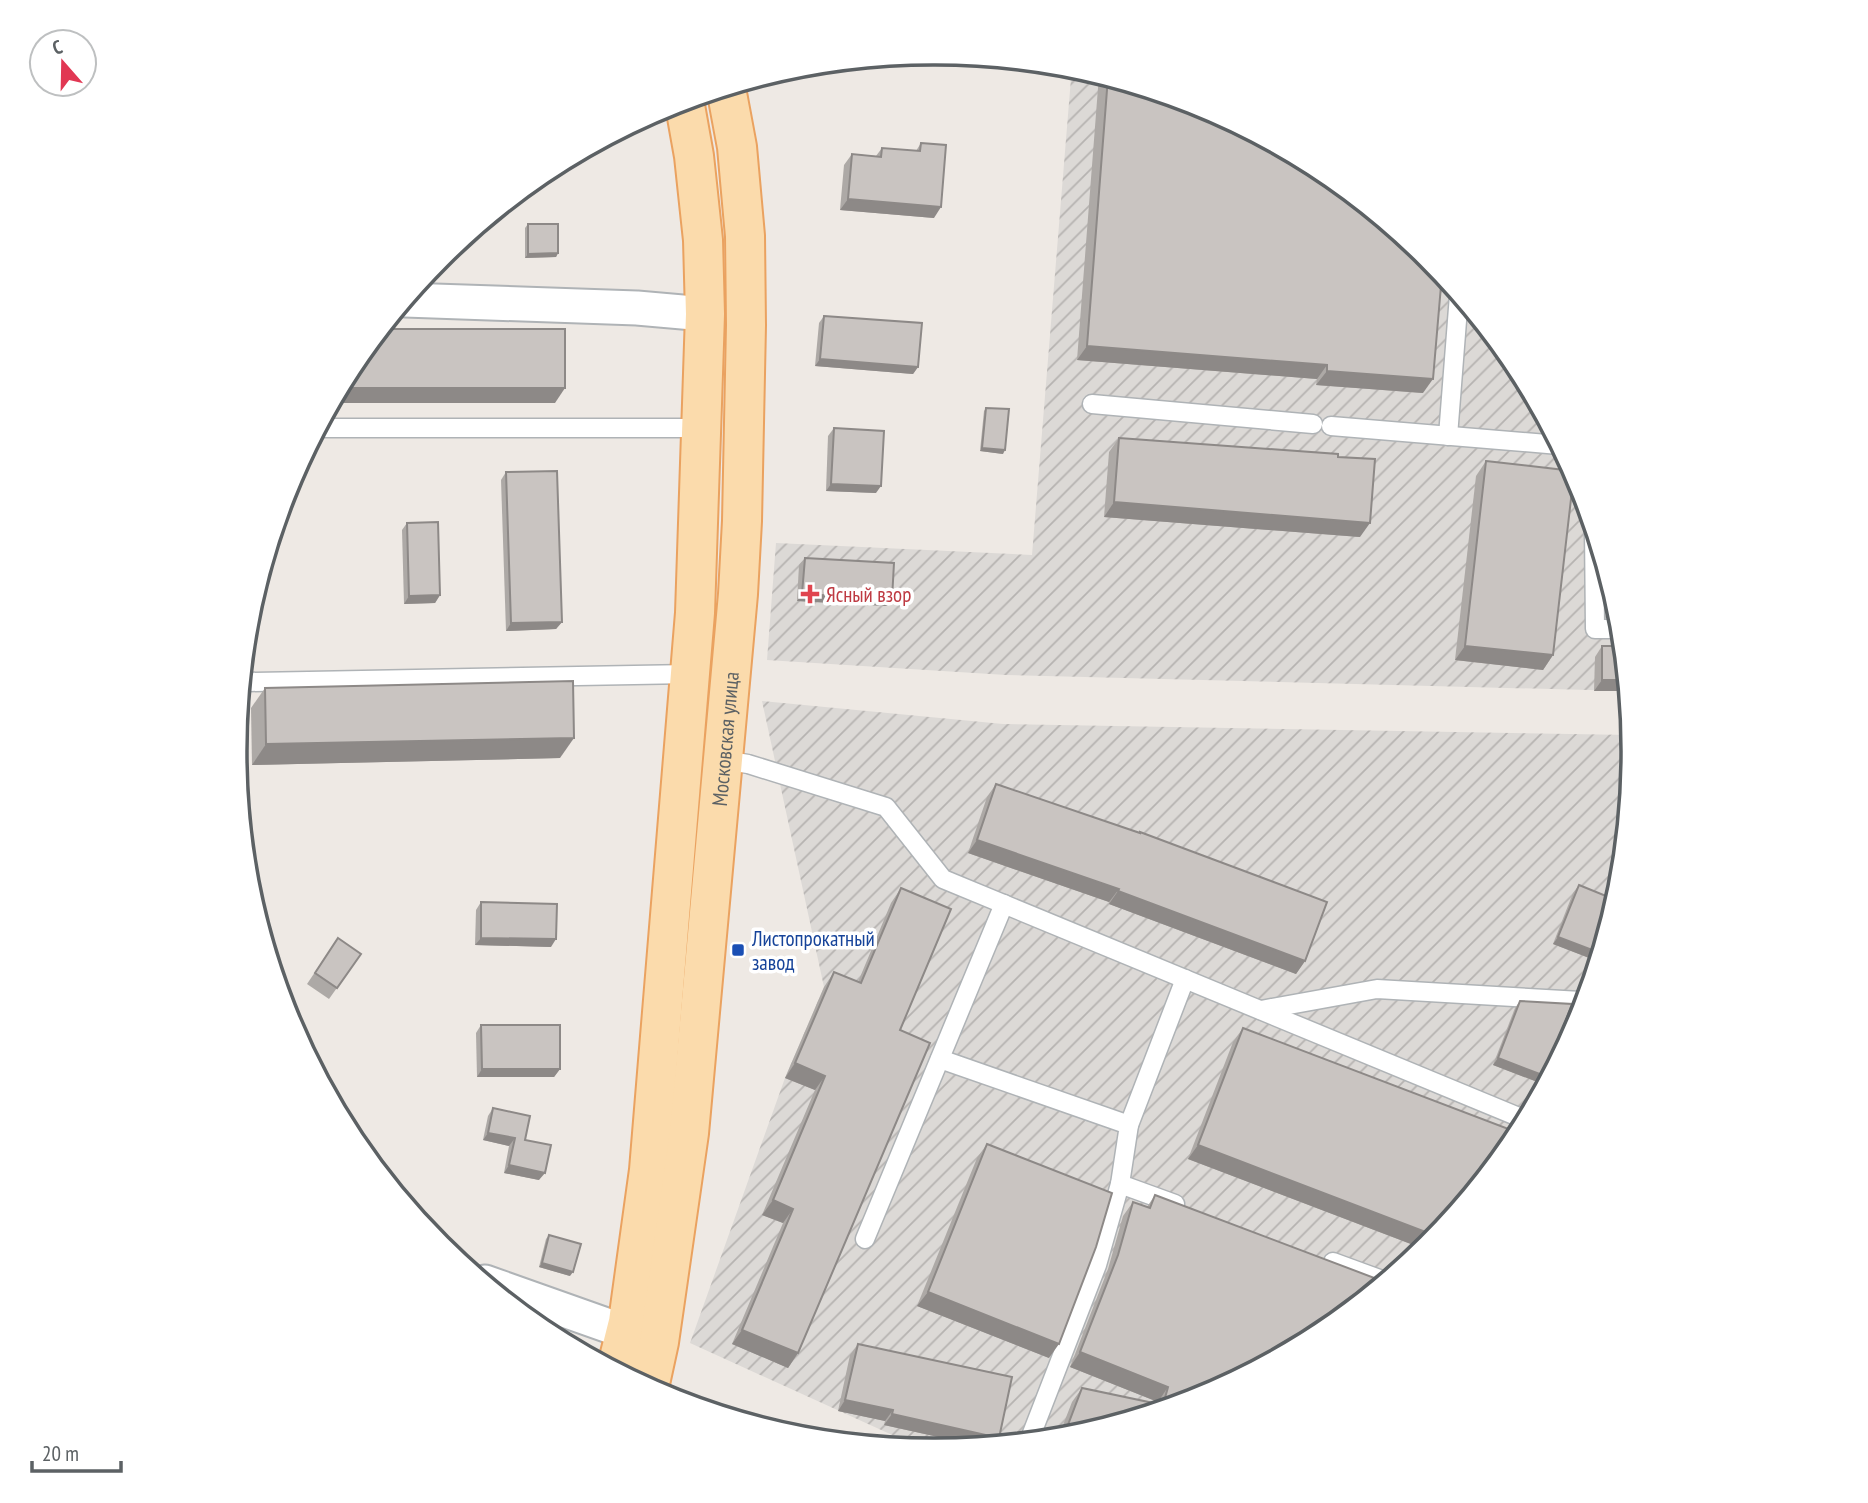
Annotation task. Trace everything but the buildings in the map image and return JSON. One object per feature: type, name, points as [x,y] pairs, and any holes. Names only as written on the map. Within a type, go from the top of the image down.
[{"type":"main road","name":"Московская улица","points":[[651,1377],[659,1342],[689,1133],[743,521],[745,236],[737,147],[728,97]]},
{"type":"main road","name":"Московская улица","points":[[618,1361],[626,1332],[649,1170],[695,613],[705,314],[703,240],[686,111]]},
{"type":"street","points":[[417,300],[637,308],[705,314]]},
{"type":"street","points":[[511,1292],[626,1332]]},
{"type":"lane","points":[[1448,436],[1458,308]]},
{"type":"lane","points":[[1092,404],[1548,444]]},
{"type":"lane","points":[[328,428],[701,428]]},
{"type":"lane","points":[[1594,565],[1595,629],[1610,629]]},
{"type":"lane","points":[[251,682],[690,674]]},
{"type":"lane","points":[[723,760],[748,764],[886,807],[943,879],[1516,1115]]},
{"type":"lane","points":[[866,1239],[1004,904]]},
{"type":"lane","points":[[1033,1431],[1097,1265],[1121,1184],[1129,1125],[1185,979]]},
{"type":"lane","points":[[1261,1010],[1377,989],[1573,1001]]},
{"type":"lane","points":[[940,1059],[1129,1125]]},
{"type":"lane","points":[[1121,1184],[1196,1212]]},
{"type":"lane","points":[[1322,1258],[1375,1277]]},
{"type":"shaded area","points":[[1071,79],[1155,101],[1197,117],[1277,157],[1316,180],[1387,235],[1450,299],[1479,333],[1529,408],[1568,489],[1584,531],[1608,618],[1618,691],[1006,675],[767,660],[776,543],[1032,555]]},
{"type":"shaded area","points":[[762,701],[1003,724],[1620,735],[1615,841],[1597,929],[1584,972],[1550,1055],[1505,1133],[1479,1170],[1420,1237],[1352,1296],[1316,1323],[1238,1367],[1155,1402],[1112,1415],[1024,1432],[979,1437],[897,1437],[690,1343],[785,1078],[824,987]]},
{"type":"place","name":"Ясный взор","points":[[810,594]]},
{"type":"place","name":"Листопрокатный завод","points":[[738,950]]}]
